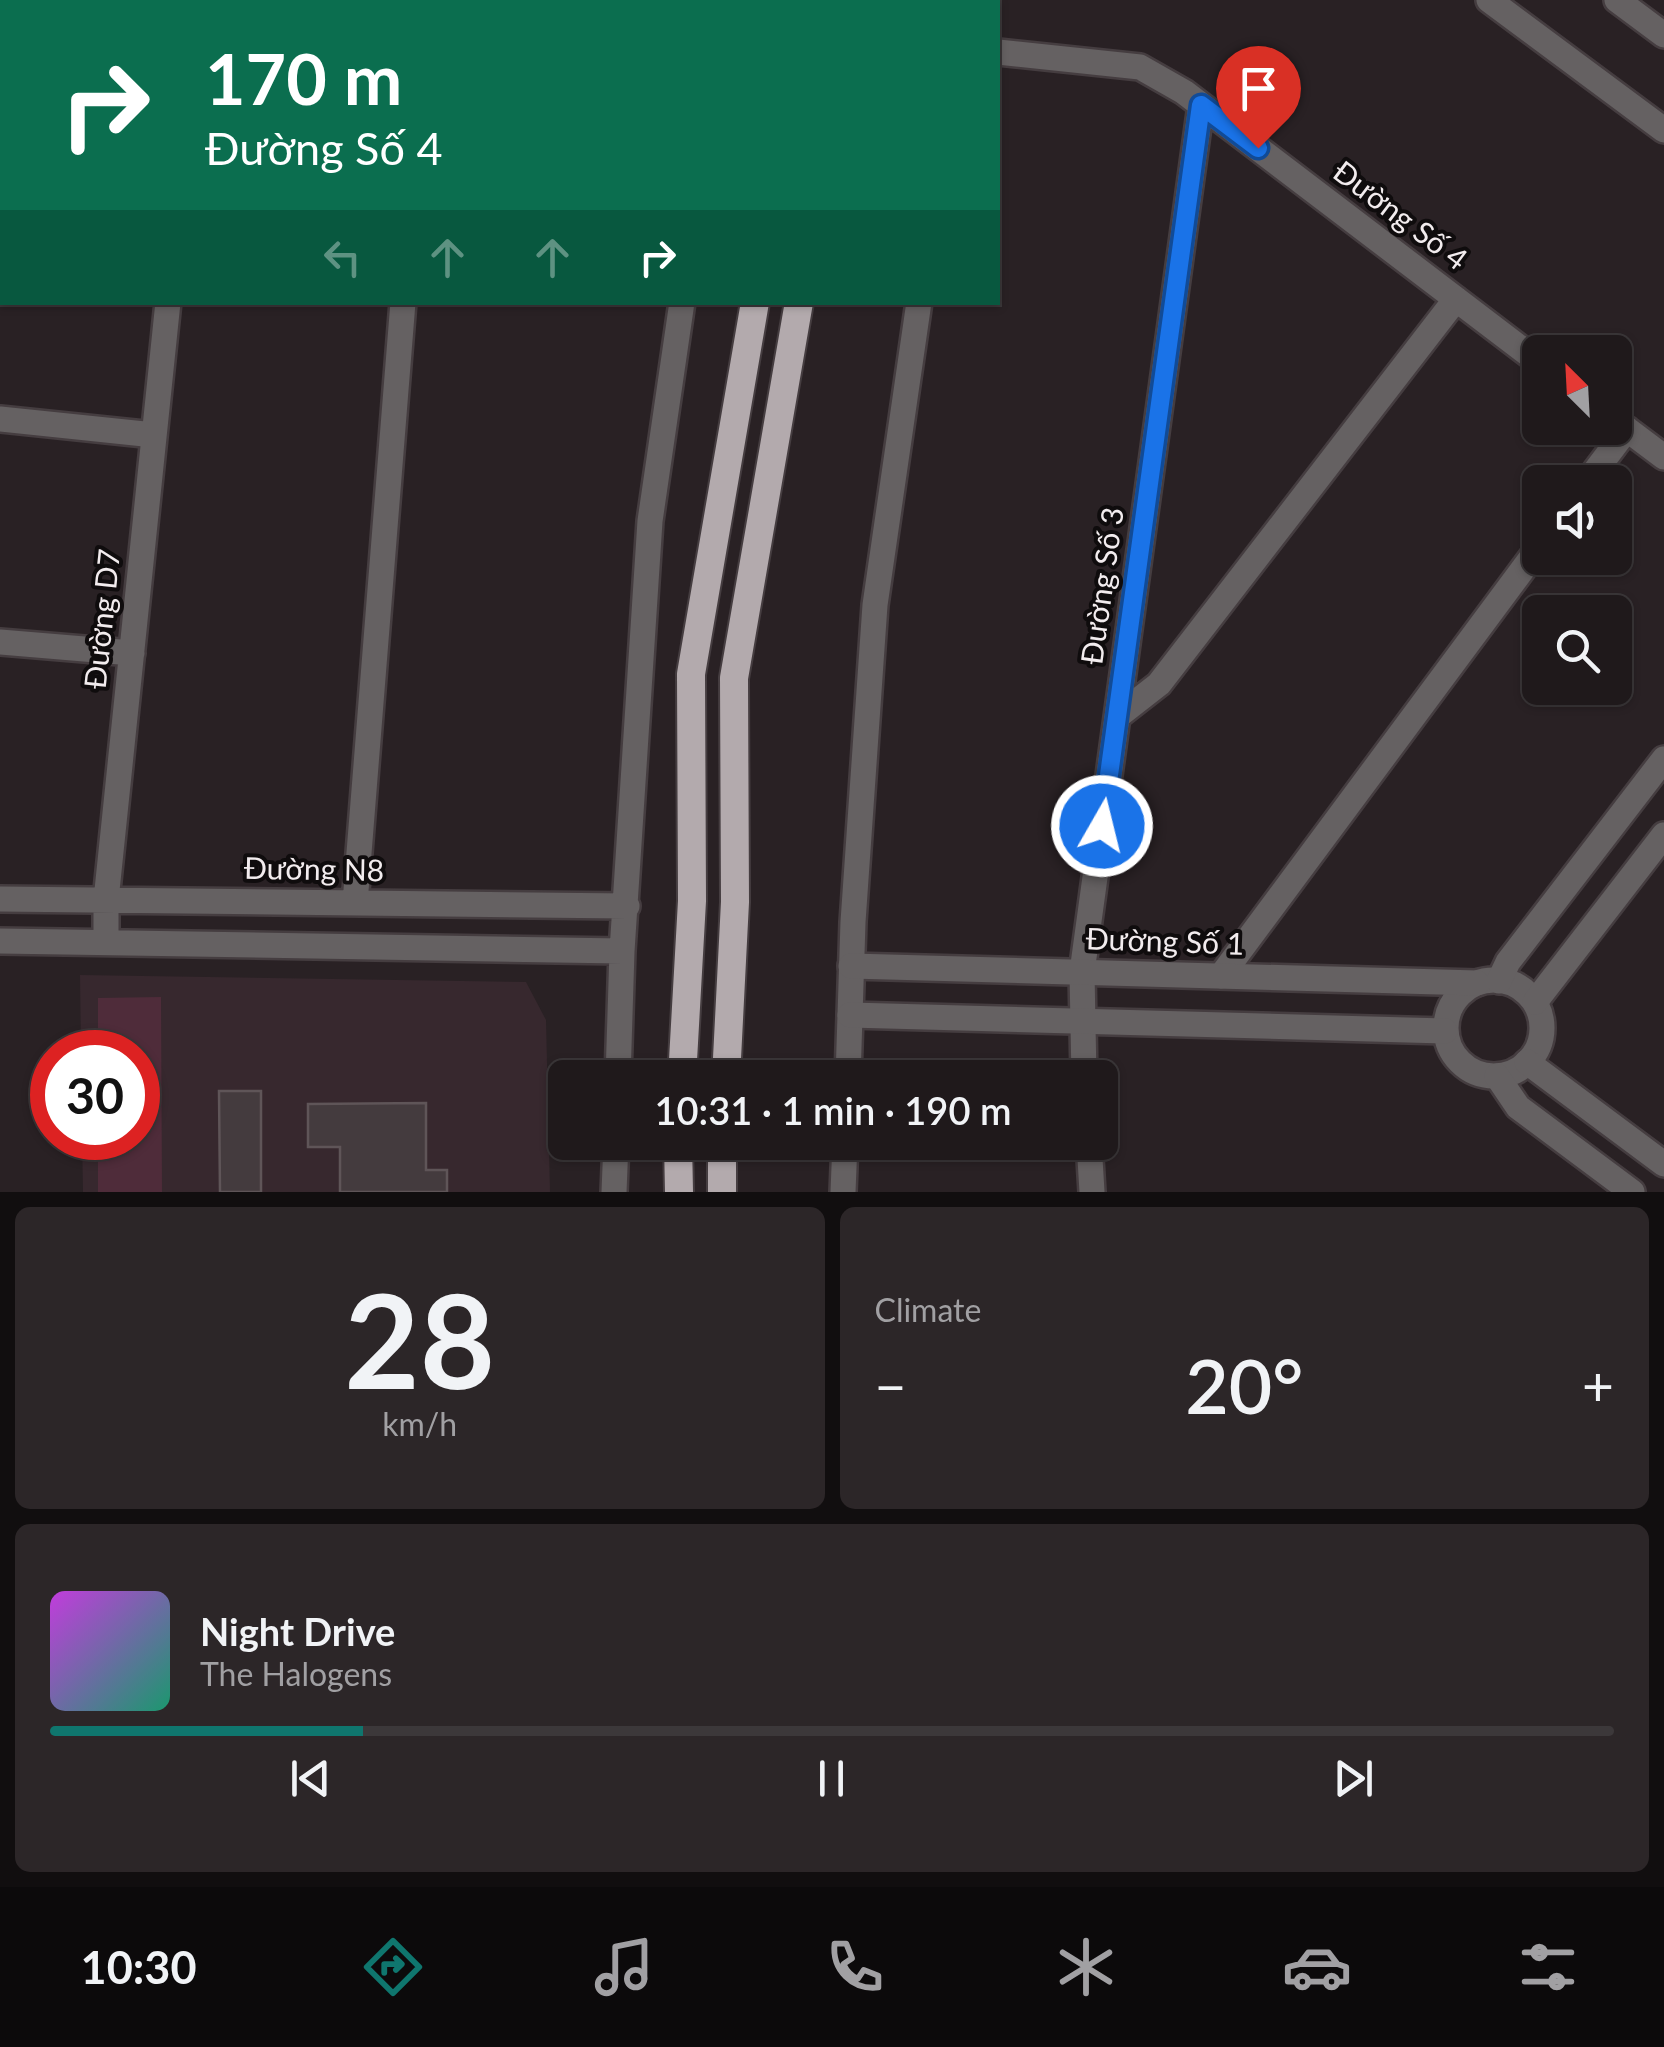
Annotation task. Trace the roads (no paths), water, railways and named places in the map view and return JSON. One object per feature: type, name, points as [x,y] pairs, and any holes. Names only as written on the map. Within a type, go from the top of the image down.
[{"type":"highway","points":[[683,1060],[692,901],[690,674],[754,305]]},
{"type":"highway","points":[[727,1060],[735,919],[734,678],[798,305]]},
{"type":"highway","points":[[678,1160],[679,1192]]},
{"type":"highway","points":[[722,1160],[722,1192]]},
{"type":"street","points":[[1489,0],[1664,130]]},
{"type":"street","points":[[1617,0],[1664,35]]},
{"type":"street","name":"Đường Số 4","points":[[1000,52],[1140,67],[1201,105],[1522,349]]},
{"type":"street","name":"Đường Số 3","points":[[1083,1060],[1082,972],[1201,105]]},
{"type":"street","points":[[1118,716],[1159,684],[1456,299]]},
{"type":"street","name":"Đường D7","points":[[106,942],[106,900],[168,305]]},
{"type":"street","points":[[356,903],[403,305]]},
{"type":"street","points":[[619,1060],[650,521],[682,305]]},
{"type":"street","points":[[849,1060],[875,605],[919,305]]},
{"type":"street","points":[[0,420],[154,435]]},
{"type":"street","points":[[1632,433],[1664,457]]},
{"type":"street","points":[[1221,976],[1522,570]]},
{"type":"street","points":[[0,642],[132,653]]},
{"type":"street","points":[[1488,982],[1523,990],[1535,1002],[1542,1033],[1527,1062],[1498,1076],[1468,1068],[1457,1058],[1445,1030],[1454,1002],[1488,982],[1508,962],[1664,759]]},
{"type":"street","points":[[1535,1002],[1664,834]]},
{"type":"street","name":"Đường N8","points":[[0,898],[627,906]]},
{"type":"street","points":[[0,941],[622,951]]},
{"type":"street","name":"Đường Số 1","points":[[852,966],[1488,982]]},
{"type":"street","points":[[850,1015],[1445,1030]]},
{"type":"street","points":[[1527,1062],[1664,1164]]},
{"type":"street","points":[[1498,1076],[1518,1107],[1632,1192]]},
{"type":"street","points":[[614,1192],[615,1160]]},
{"type":"street","points":[[844,1192],[845,1160]]},
{"type":"street","points":[[1090,1160],[1092,1192]]}]
